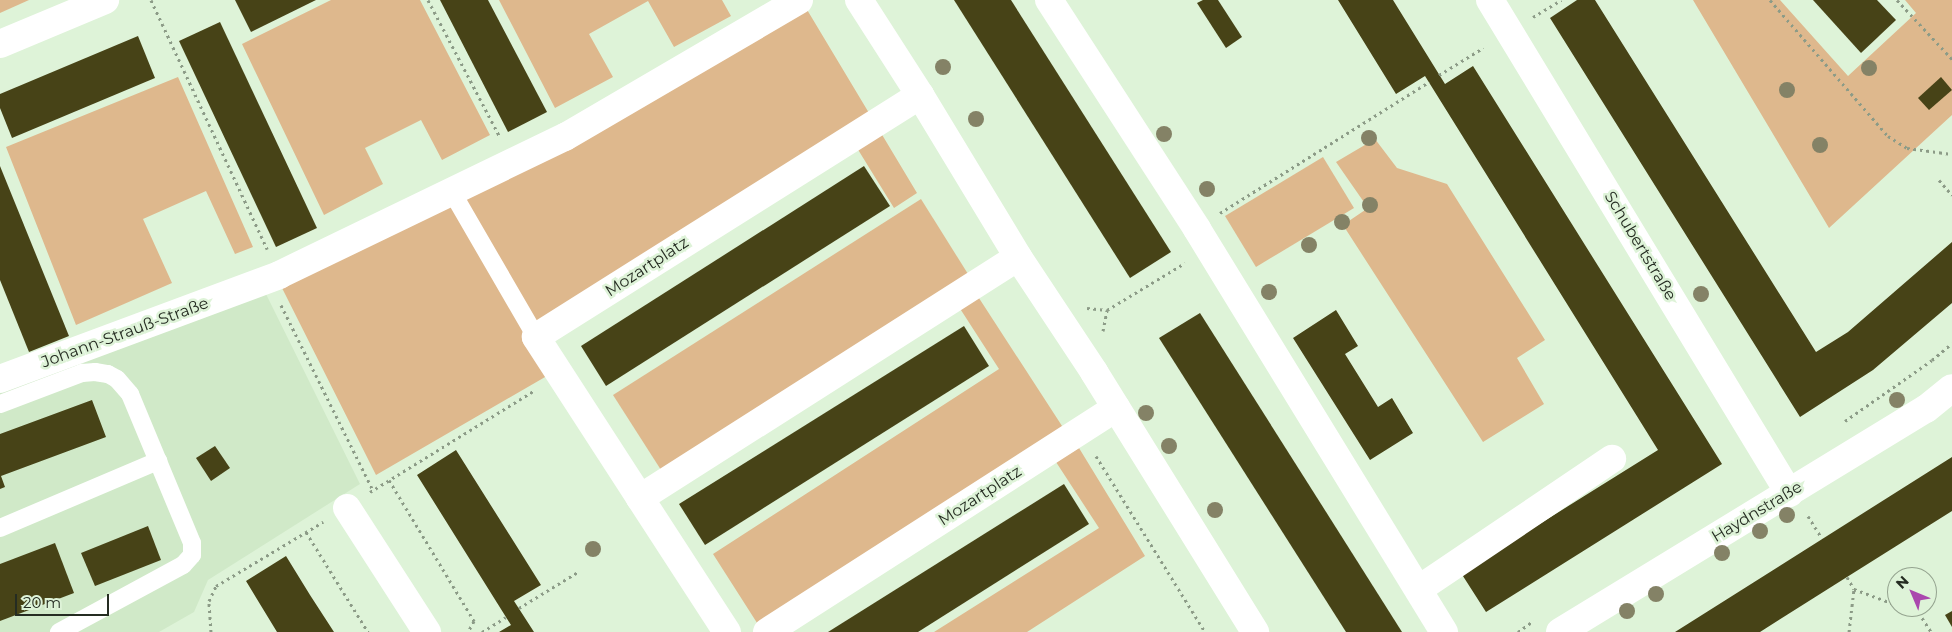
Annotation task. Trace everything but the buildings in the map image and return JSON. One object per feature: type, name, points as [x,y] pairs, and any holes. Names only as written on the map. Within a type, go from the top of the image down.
[{"type":"street","points":[[0,44],[105,0]]},
{"type":"street","points":[[266,281],[565,136],[799,0]]},
{"type":"street","points":[[858,0],[920,94],[1018,258],[1116,408],[1255,632]]},
{"type":"street","points":[[1049,0],[1203,239],[1444,632]]},
{"type":"street","name":"Schubertstraße","points":[[1490,0],[1789,493]]},
{"type":"street","name":"Mozartplatz","points":[[536,337],[920,94]]},
{"type":"street","points":[[640,498],[1018,258]]},
{"type":"street","name":"Johann-Strauß-Straße","points":[[0,380],[266,281]]},
{"type":"street","points":[[536,337],[727,632]]},
{"type":"street","name":"Haydnstraße","points":[[1560,632],[1926,409],[1952,388]]},
{"type":"street","name":"Mozartplatz","points":[[767,632],[1116,408]]},
{"type":"street","points":[[1419,589],[1612,459]]},
{"type":"street","points":[[347,508],[427,632]]},
{"type":"lane","points":[[452,192],[536,337]]},
{"type":"lane","points":[[0,404],[82,373],[108,374],[117,379],[130,394],[192,543],[192,556],[183,566],[59,632]]},
{"type":"lane","points":[[0,528],[158,460]]},
{"type":"path","points":[[151,0],[266,281],[373,490]]},
{"type":"path","points":[[428,0],[513,162]]},
{"type":"path","points":[[1770,0],[1888,136],[1908,148],[1952,154]]},
{"type":"path","points":[[1897,0],[1952,59]]},
{"type":"path","points":[[1439,75],[1510,32]]},
{"type":"path","points":[[1048,303],[1107,310],[1203,239],[1429,82]]},
{"type":"path","points":[[1939,180],[1952,195]]},
{"type":"path","points":[[1081,431],[1205,632]]},
{"type":"path","points":[[389,480],[474,621],[468,632]]},
{"type":"path","points":[[1807,513],[1822,538]]},
{"type":"path","points":[[306,532],[368,632]]},
{"type":"path","points":[[519,608],[578,572]]},
{"type":"path","points":[[1847,577],[1854,589],[1849,632]]},
{"type":"path","points":[[1854,589],[1887,601]]},
{"type":"path","points":[[482,632],[506,617]]},
{"type":"path","points":[[1921,617],[1931,632]]},
{"type":"shaded area","points":[[0,0],[29,0],[0,13]]},
{"type":"shaded area","points":[[331,0],[420,0],[490,135],[442,160],[421,120],[365,148],[383,184],[324,215],[242,44]]},
{"type":"shaded area","points":[[499,0],[722,0],[731,16],[674,47],[648,1],[589,34],[613,77],[555,108]]},
{"type":"shaded area","points":[[1693,0],[1780,0],[1848,76],[1916,13],[1905,0],[1952,0],[1952,115],[1829,228]]},
{"type":"shaded area","points":[[803,3],[917,193],[894,208],[849,135],[528,335],[552,373],[376,475],[279,282]]},
{"type":"shaded area","points":[[178,77],[253,247],[235,254],[206,191],[143,219],[172,283],[76,325],[6,147]]},
{"type":"shaded area","points":[[1375,139],[1397,168],[1447,184],[1545,340],[1517,358],[1544,404],[1483,442],[1343,225],[1368,208],[1336,162]]},
{"type":"shaded area","points":[[1323,157],[1354,208],[1256,267],[1225,216]]},
{"type":"shaded area","points":[[921,199],[968,274],[661,470],[613,395]]},
{"type":"shaded area","points":[[264,290],[360,484],[208,580],[194,612],[159,632],[0,632],[0,388]]},
{"type":"shaded area","points":[[977,295],[1064,429],[759,626],[713,554],[999,369],[959,307]]},
{"type":"shaded area","points":[[1079,448],[1145,556],[1027,632],[934,632],[1099,528],[1056,462]]}]
